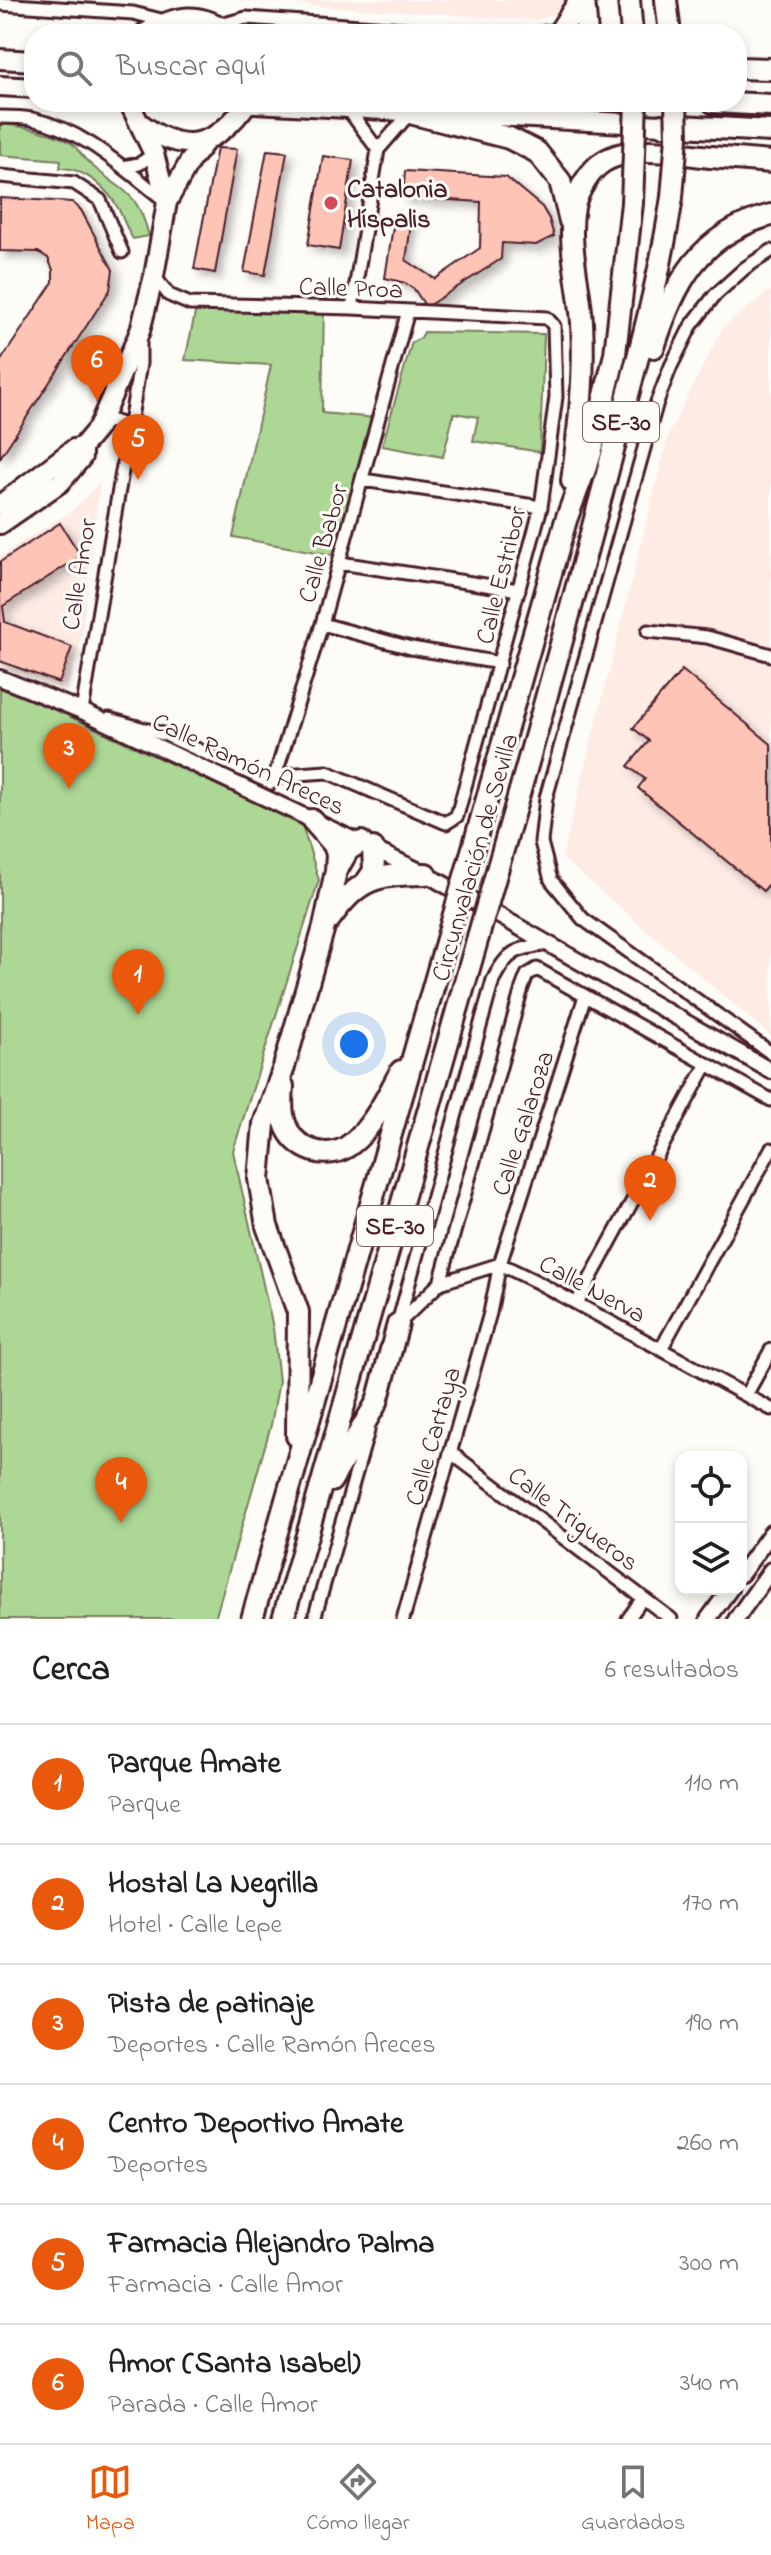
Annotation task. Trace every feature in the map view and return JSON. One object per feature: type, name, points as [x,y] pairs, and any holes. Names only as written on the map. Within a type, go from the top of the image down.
[{"type":"highway","points":[[629,0],[631,24]]},
{"type":"highway","points":[[666,0],[669,24]]},
{"type":"highway","points":[[565,24],[579,5]]},
{"type":"highway","points":[[747,68],[771,69]]},
{"type":"highway","points":[[747,104],[767,105]]},
{"type":"highway","name":"Circunvalación de Sevilla","points":[[252,1619],[566,520],[591,453],[615,354],[632,203],[636,112]]},
{"type":"highway","name":"Circunvalación de Sevilla","points":[[283,1619],[562,645],[641,353],[664,255],[672,197],[676,112]]},
{"type":"highway","points":[[410,113],[509,138],[537,152],[560,181],[573,237],[582,323],[583,398],[566,520]]},
{"type":"highway","points":[[662,125],[771,131]]},
{"type":"highway","points":[[708,128],[771,139]]},
{"type":"highway","points":[[573,237],[574,206],[588,176],[602,162],[623,153],[771,162]]},
{"type":"highway","points":[[562,645],[665,312],[682,277],[709,245],[751,220],[771,215]]},
{"type":"highway","points":[[295,1468],[298,1312],[267,1226],[259,1179],[264,1124],[284,1067],[324,927],[336,871],[334,845],[312,820]]},
{"type":"highway","points":[[324,927],[345,898],[367,881],[374,871],[367,845],[348,850],[336,871]]},
{"type":"highway","points":[[367,881],[389,875],[426,874]]},
{"type":"highway","points":[[284,1067],[282,1100],[285,1124],[302,1147],[316,1153],[333,1152],[350,1145],[377,1114],[418,1040]]},
{"type":"highway","points":[[313,1515],[377,1402],[398,1324]]},
{"type":"main road","points":[[160,24],[189,17],[209,24]]},
{"type":"main road","points":[[0,59],[24,60]]},
{"type":"main road","points":[[0,86],[24,87]]},
{"type":"main road","name":"Calle Amor","points":[[134,112],[154,154],[167,202]]},
{"type":"main road","points":[[140,123],[159,137],[179,144],[205,142],[228,128],[240,112]]},
{"type":"main road","points":[[394,112],[662,125]]},
{"type":"main road","name":"Calle Amor","points":[[0,505],[74,449],[82,447],[98,428],[140,331],[154,276],[167,202],[190,161],[205,142]]},
{"type":"main road","name":"Calle Amor","points":[[0,524],[61,482],[82,457],[82,447]]},
{"type":"street","points":[[0,4],[133,13],[165,21]]},
{"type":"street","points":[[560,24],[579,5]]},
{"type":"street","points":[[236,24],[246,18],[332,24]]},
{"type":"street","points":[[350,112],[378,150]]},
{"type":"street","points":[[352,308],[378,150],[410,113]]},
{"type":"street","points":[[0,117],[32,119],[81,137],[167,202]]},
{"type":"street","points":[[123,167],[139,164],[154,154]]},
{"type":"street","points":[[0,176],[74,183],[100,200],[122,252]]},
{"type":"street","points":[[771,251],[745,268],[715,295],[691,326],[662,390],[546,798],[541,842],[551,880],[583,919],[771,1053]]},
{"type":"street","name":"Calle Proa","points":[[154,276],[169,295],[190,304],[547,318],[554,326]]},
{"type":"street","name":"Calle Babor","points":[[271,783],[340,563],[408,311]]},
{"type":"street","name":"Calle Estribor","points":[[271,783],[284,775],[327,772],[446,823],[457,816],[541,507],[556,397],[554,326]]},
{"type":"street","name":"Calle Amor","points":[[82,711],[140,364],[140,331]]},
{"type":"street","points":[[98,428],[110,420],[119,423],[125,446]]},
{"type":"street","points":[[363,480],[541,507]]},
{"type":"street","points":[[340,563],[519,590]]},
{"type":"street","points":[[322,624],[411,648],[500,663]]},
{"type":"street","points":[[648,631],[707,637],[771,655]]},
{"type":"street","name":"Calle Ramón Areces","points":[[0,678],[82,711],[426,874],[771,1071]]},
{"type":"street","points":[[82,711],[166,735],[271,783]]},
{"type":"street","points":[[398,1324],[493,980],[502,961],[515,950],[548,944]]},
{"type":"street","points":[[440,1283],[522,988],[527,975],[537,969],[771,1100]]},
{"type":"street","name":"Calle Galaroza","points":[[500,1264],[585,996]]},
{"type":"street","points":[[577,1303],[707,1064]]},
{"type":"street","points":[[661,1349],[771,1149]]},
{"type":"street","name":"Calle Nerva","points":[[398,1324],[440,1283],[500,1264],[771,1409]]},
{"type":"street","name":"Calle Cartaya","points":[[403,1619],[490,1313],[500,1264]]},
{"type":"street","points":[[746,1395],[771,1350]]},
{"type":"street","points":[[314,1619],[377,1402]]},
{"type":"street","name":"Calle Trigueros","points":[[450,1452],[671,1619]]},
{"type":"street","points":[[747,1566],[771,1533]]},
{"type":"street","points":[[736,1619],[771,1570]]},
{"type":"street","points":[[708,1619],[726,1595]]},
{"type":"street","points":[[628,1619],[643,1598]]},
{"type":"shaded area","points":[[230,0],[570,0],[554,15],[535,20]]},
{"type":"shaded area","points":[[771,290],[771,1036],[562,858],[669,433],[723,327]]},
{"type":"shaded area","points":[[100,482],[81,640],[67,691],[0,666],[0,556],[73,510]]},
{"type":"green space","points":[[0,124],[37,130],[71,143],[88,162],[133,199],[149,236],[133,239],[109,195],[95,181],[78,171],[60,168],[61,160],[0,155]]},
{"type":"green space","points":[[197,304],[324,307],[322,413],[376,418],[338,556],[233,537],[271,365],[185,360]]},
{"type":"green space","points":[[424,332],[544,334],[540,452],[473,441],[478,417],[454,413],[443,457],[382,446],[412,342],[421,338]]},
{"type":"green space","points":[[0,688],[60,712],[302,825],[319,880],[233,1151],[273,1328],[279,1381],[271,1425],[215,1619],[0,1619]]},
{"type":"building","points":[[217,148],[237,149],[215,273],[194,269]]},
{"type":"building","points":[[267,150],[287,152],[265,275],[244,272]]},
{"type":"building","name":"Catalonia Híspalis","points":[[323,156],[353,160],[339,250],[308,245]]},
{"type":"building","points":[[405,171],[506,177],[542,207],[554,236],[536,245],[502,243],[501,259],[426,307],[414,289],[405,283],[385,278],[395,214],[412,217],[406,260],[435,279],[480,248],[481,202],[403,197]]},
{"type":"building","points":[[0,198],[72,202],[81,210],[113,270],[110,290],[0,458],[0,362],[53,282],[53,270],[48,258],[38,252],[0,251]]},
{"type":"building","points":[[60,523],[81,556],[3,606],[5,622],[72,647],[59,683],[0,661],[0,562]]},
{"type":"building","points":[[682,670],[771,744],[771,882],[763,891],[638,788],[645,779],[628,766],[649,741],[633,728]]},
{"type":"place","name":"Catalonia Híspalis","points":[[331,203]]},
{"type":"place","name":"Amor (Santa Isabel)","points":[[97,401]]},
{"type":"place","name":"Farmacia Alejandro Palma","points":[[138,480]]},
{"type":"place","name":"Pista de patinaje","points":[[69,789]]},
{"type":"place","name":"Parque Amate","points":[[138,1015]]},
{"type":"place","name":"Hostal La Negrilla","points":[[650,1221]]},
{"type":"place","name":"Centro Deportivo Amate","points":[[121,1523]]}]
